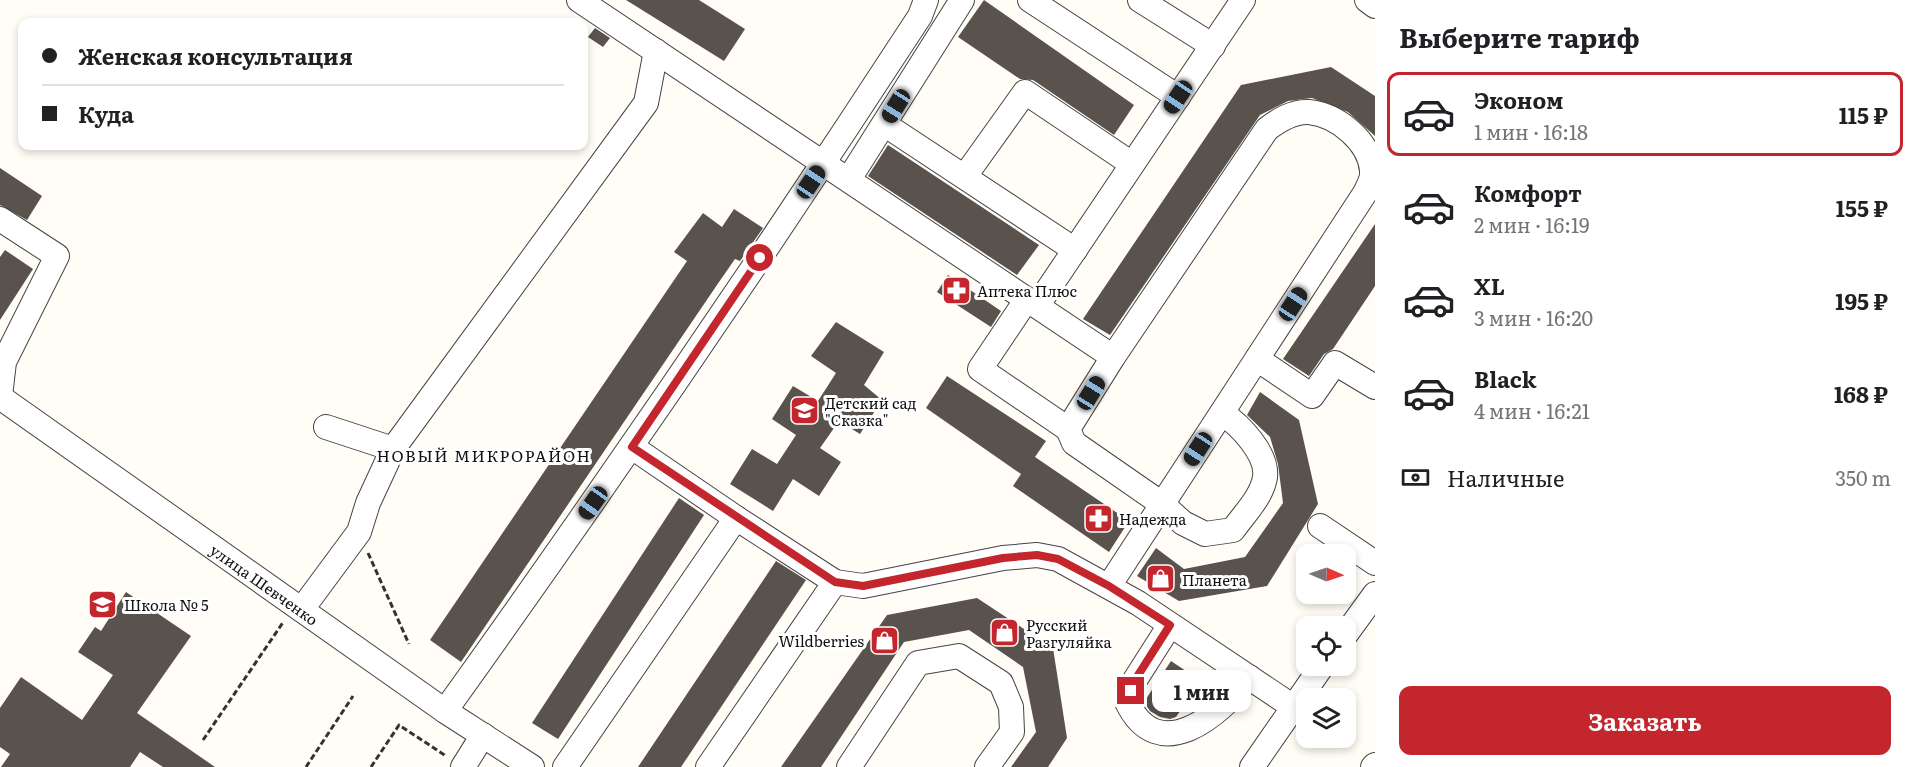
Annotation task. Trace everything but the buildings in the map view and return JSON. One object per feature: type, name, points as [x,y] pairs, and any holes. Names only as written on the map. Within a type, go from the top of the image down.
[{"type":"street","points":[[579,0],[1113,357]]},
{"type":"street","points":[[445,711],[632,447],[824,163],[920,16],[926,0]]},
{"type":"street","points":[[849,179],[962,0]]},
{"type":"street","points":[[1030,0],[1178,97]]},
{"type":"street","points":[[1140,0],[1213,46]]},
{"type":"street","points":[[1222,413],[1238,423],[1258,451],[1265,476],[1258,496],[1233,530],[1205,534],[1183,523],[1162,504],[1074,443],[1068,429],[980,369],[1075,250],[1243,0]]},
{"type":"street","points":[[1367,0],[1375,6]]},
{"type":"street","points":[[299,607],[359,532],[368,502],[393,449],[646,103],[656,51]]},
{"type":"street","points":[[964,176],[1025,92],[1132,164]]},
{"type":"street","points":[[1068,429],[1113,357],[1267,129],[1284,117],[1308,112],[1324,116],[1355,135],[1366,151],[1373,173],[1365,193],[1109,586]]},
{"type":"street","points":[[884,124],[1075,250]]},
{"type":"street","points":[[0,219],[57,256],[4,362],[0,397]]},
{"type":"street","points":[[1257,359],[1312,396],[1335,363],[1375,387]]},
{"type":"street","name":"улица Шевченко","points":[[0,397],[445,711],[532,767]]},
{"type":"street","points":[[326,427],[393,449]]},
{"type":"street","points":[[632,447],[835,582],[863,586],[1003,558],[1037,555],[1058,559],[1109,586],[1295,708]]},
{"type":"street","points":[[565,767],[736,518]]},
{"type":"street","points":[[1320,526],[1375,563]]},
{"type":"street","points":[[708,767],[835,582]]},
{"type":"street","points":[[1356,620],[1375,594]]},
{"type":"street","points":[[1170,625],[1135,680],[1127,702],[1135,721],[1157,736],[1179,737],[1207,723],[1234,697],[1249,677]]},
{"type":"street","points":[[849,767],[918,663],[959,656],[1001,683],[1011,706],[1012,732],[987,767]]},
{"type":"street","points":[[1252,767],[1316,676]]},
{"type":"street","points":[[458,764],[483,735]]},
{"type":"path","points":[[359,532],[409,644]]},
{"type":"path","points":[[203,740],[299,607]]},
{"type":"path","points":[[306,767],[353,696]]},
{"type":"path","points":[[371,767],[399,725],[458,764]]},
{"type":"place","name":"Аптека Плюс","points":[[956,290]]},
{"type":"place","name":"Детский сад \"Сказка\"","points":[[804,411]]},
{"type":"place","name":"Надежда","points":[[1098,518]]},
{"type":"place","name":"Планета","points":[[1161,579]]},
{"type":"place","name":"Школа № 5","points":[[103,604]]},
{"type":"place","name":"Русский Разгуляйка","points":[[1005,633]]},
{"type":"place","name":"Wildberries","points":[[885,640]]},
{"type":"district","name":"НОВЫЙ МИКРОРАЙОН","points":[[484,455]]},
{"type":"route","points":[[760,258],[632,447],[835,582],[863,586],[1003,558],[1037,555],[1058,559],[1138,603],[1170,625],[1135,680],[1131,691]]}]
